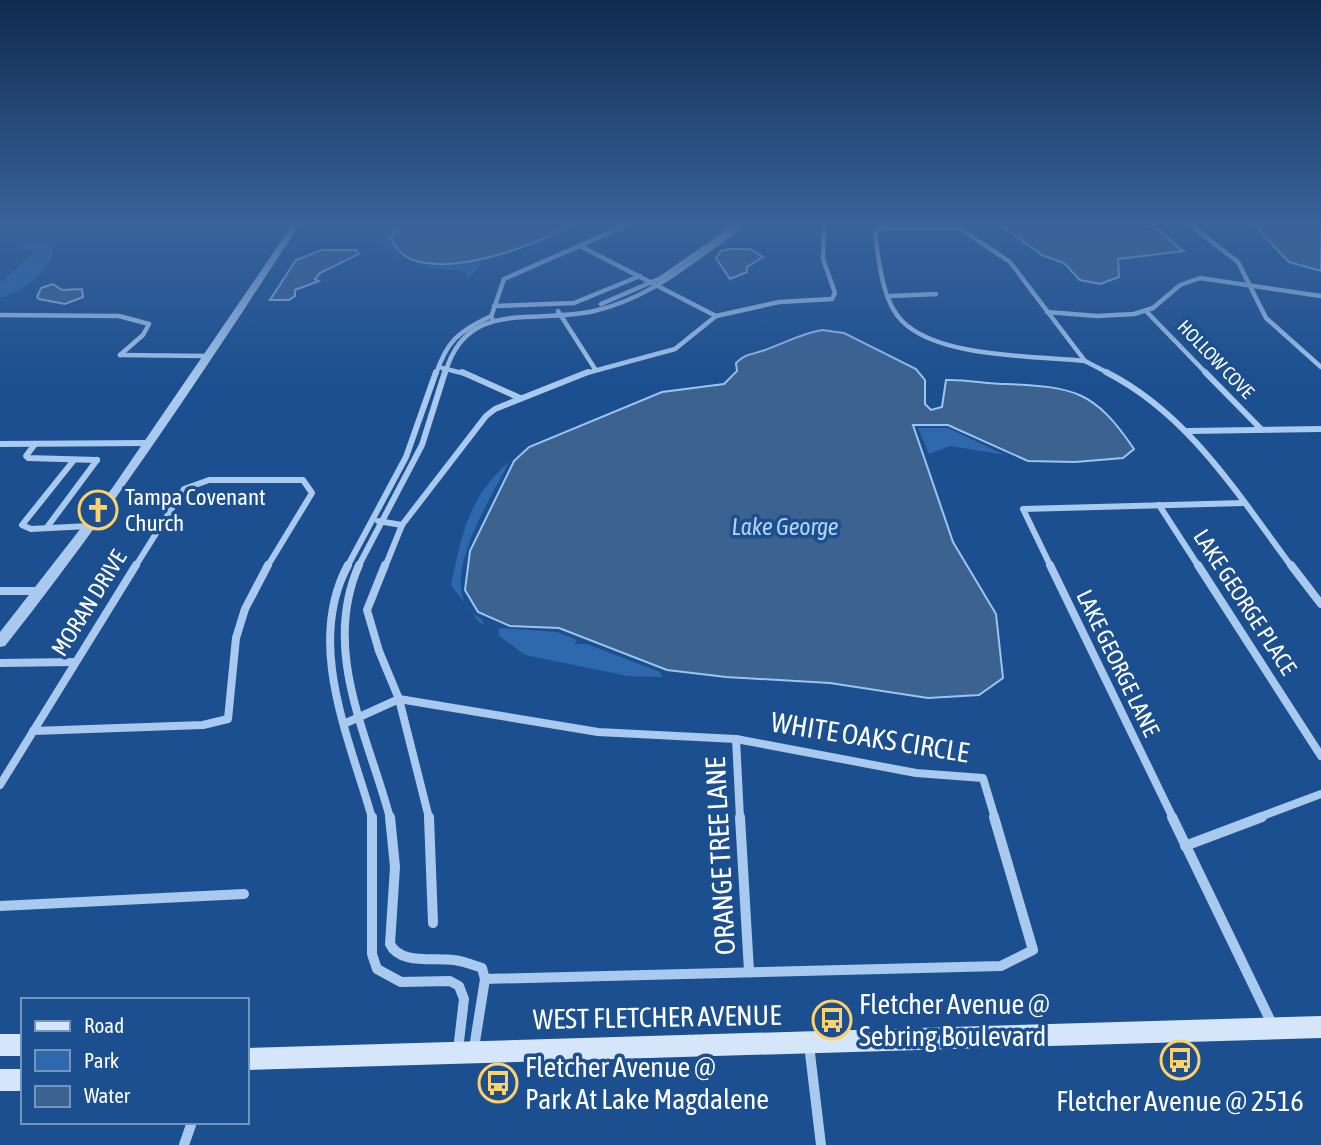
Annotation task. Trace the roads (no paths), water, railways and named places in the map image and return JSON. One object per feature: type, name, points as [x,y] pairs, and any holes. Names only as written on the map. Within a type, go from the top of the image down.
[{"type":"main road","name":"WEST FLETCHER AVENUE","points":[[248,1059],[1276,1031],[1321,1027]]},
{"type":"main road","points":[[0,1045],[21,1045]]},
{"type":"main road","points":[[0,1080],[21,1080]]},
{"type":"street","points":[[0,642],[43,591],[261,277]]},
{"type":"street","points":[[492,318],[503,279],[507,277]]},
{"type":"street","points":[[494,306],[574,303],[636,277]]},
{"type":"street","points":[[643,277],[716,316]]},
{"type":"street","points":[[656,284],[665,277]]},
{"type":"street","points":[[465,1051],[464,999],[459,986],[450,981],[401,982],[377,969],[372,954],[374,824],[330,658],[331,620],[339,585],[375,521],[416,457],[441,368],[461,339],[492,318],[559,313],[593,306],[656,284],[666,277]]},
{"type":"street","points":[[433,923],[430,821],[399,699],[379,652],[367,610],[402,525],[486,416],[520,398],[595,369],[676,349],[716,316],[779,302],[832,299],[835,293],[828,277]]},
{"type":"street","points":[[883,277],[902,321],[923,336],[953,347],[1085,361],[1134,386],[1188,431],[1321,604]]},
{"type":"street","points":[[1021,277],[1085,361]]},
{"type":"street","points":[[1247,277],[1266,318],[1321,367]]},
{"type":"street","points":[[1047,312],[1100,316],[1146,311],[1180,281],[1200,278],[1250,283],[1321,296]]},
{"type":"street","points":[[891,296],[936,294]]},
{"type":"street","name":"HOLLOW COVE","points":[[1146,311],[1261,429]]},
{"type":"street","points":[[559,313],[595,369]]},
{"type":"street","points":[[0,315],[119,316],[149,324],[143,335],[120,355],[209,356]]},
{"type":"street","points":[[441,368],[520,398]]},
{"type":"street","points":[[1188,431],[1321,429]]},
{"type":"street","points":[[0,444],[147,443]]},
{"type":"street","points":[[35,444],[26,456],[28,458],[97,460],[48,526]]},
{"type":"street","points":[[74,460],[22,524],[31,528],[89,526]]},
{"type":"street","name":"MORAN DRIVE","points":[[0,785],[75,662],[184,489],[209,480],[303,480],[312,493],[260,581],[239,627],[233,658],[233,702],[228,719],[203,725],[33,731]]},
{"type":"street","name":"LAKE GEORGE LANE","points":[[1244,503],[1023,509],[1276,1031]]},
{"type":"street","name":"LAKE GEORGE PLACE","points":[[1160,505],[1321,756]]},
{"type":"street","points":[[375,521],[402,525]]},
{"type":"street","points":[[375,521],[345,611],[343,648],[348,680],[392,826],[390,944],[394,952],[404,957],[457,960],[482,968],[485,979],[465,1051]]},
{"type":"street","points":[[0,592],[43,591]]},
{"type":"street","points":[[0,663],[75,662]]},
{"type":"street","points":[[346,723],[399,699]]},
{"type":"street","name":"WHITE OAKS CIRCLE","points":[[399,699],[598,732],[736,739],[916,774],[983,778],[1033,950],[1001,966],[485,979]]},
{"type":"street","name":"ORANGE TREE LANE","points":[[736,739],[749,971]]},
{"type":"street","points":[[1185,846],[1321,794]]},
{"type":"street","points":[[0,906],[244,894]]},
{"type":"street","points":[[809,1043],[821,1145]]},
{"type":"street","points":[[184,1145],[191,1124]]},
{"type":"water","points":[[285,277],[316,277],[319,281],[295,290],[295,296],[289,300],[270,300]]},
{"type":"water","points":[[1078,277],[1118,277],[1100,284]]},
{"type":"water","points":[[53,284],[62,290],[82,289],[83,297],[65,304],[37,297],[41,288]]},
{"type":"water","name":"Lake George","points":[[822,330],[844,333],[916,369],[925,380],[925,404],[931,410],[942,407],[946,380],[1066,390],[1094,403],[1107,414],[1134,449],[1123,458],[1075,462],[1028,461],[948,425],[913,425],[953,542],[996,614],[1003,678],[979,695],[928,698],[830,683],[726,677],[667,670],[559,628],[510,626],[478,612],[465,590],[470,551],[514,461],[529,447],[662,392],[724,384],[737,371],[736,363],[745,356]]},
{"type":"place","name":"Tampa Covenant Church","points":[[98,510]]},
{"type":"place","name":"Fletcher Avenue @ Sebring Boulevard","points":[[832,1020]]},
{"type":"place","name":"Fletcher Avenue @ 2516","points":[[1180,1060]]},
{"type":"place","name":"Fletcher Avenue @ Park At Lake Magdalene","points":[[498,1083]]}]
